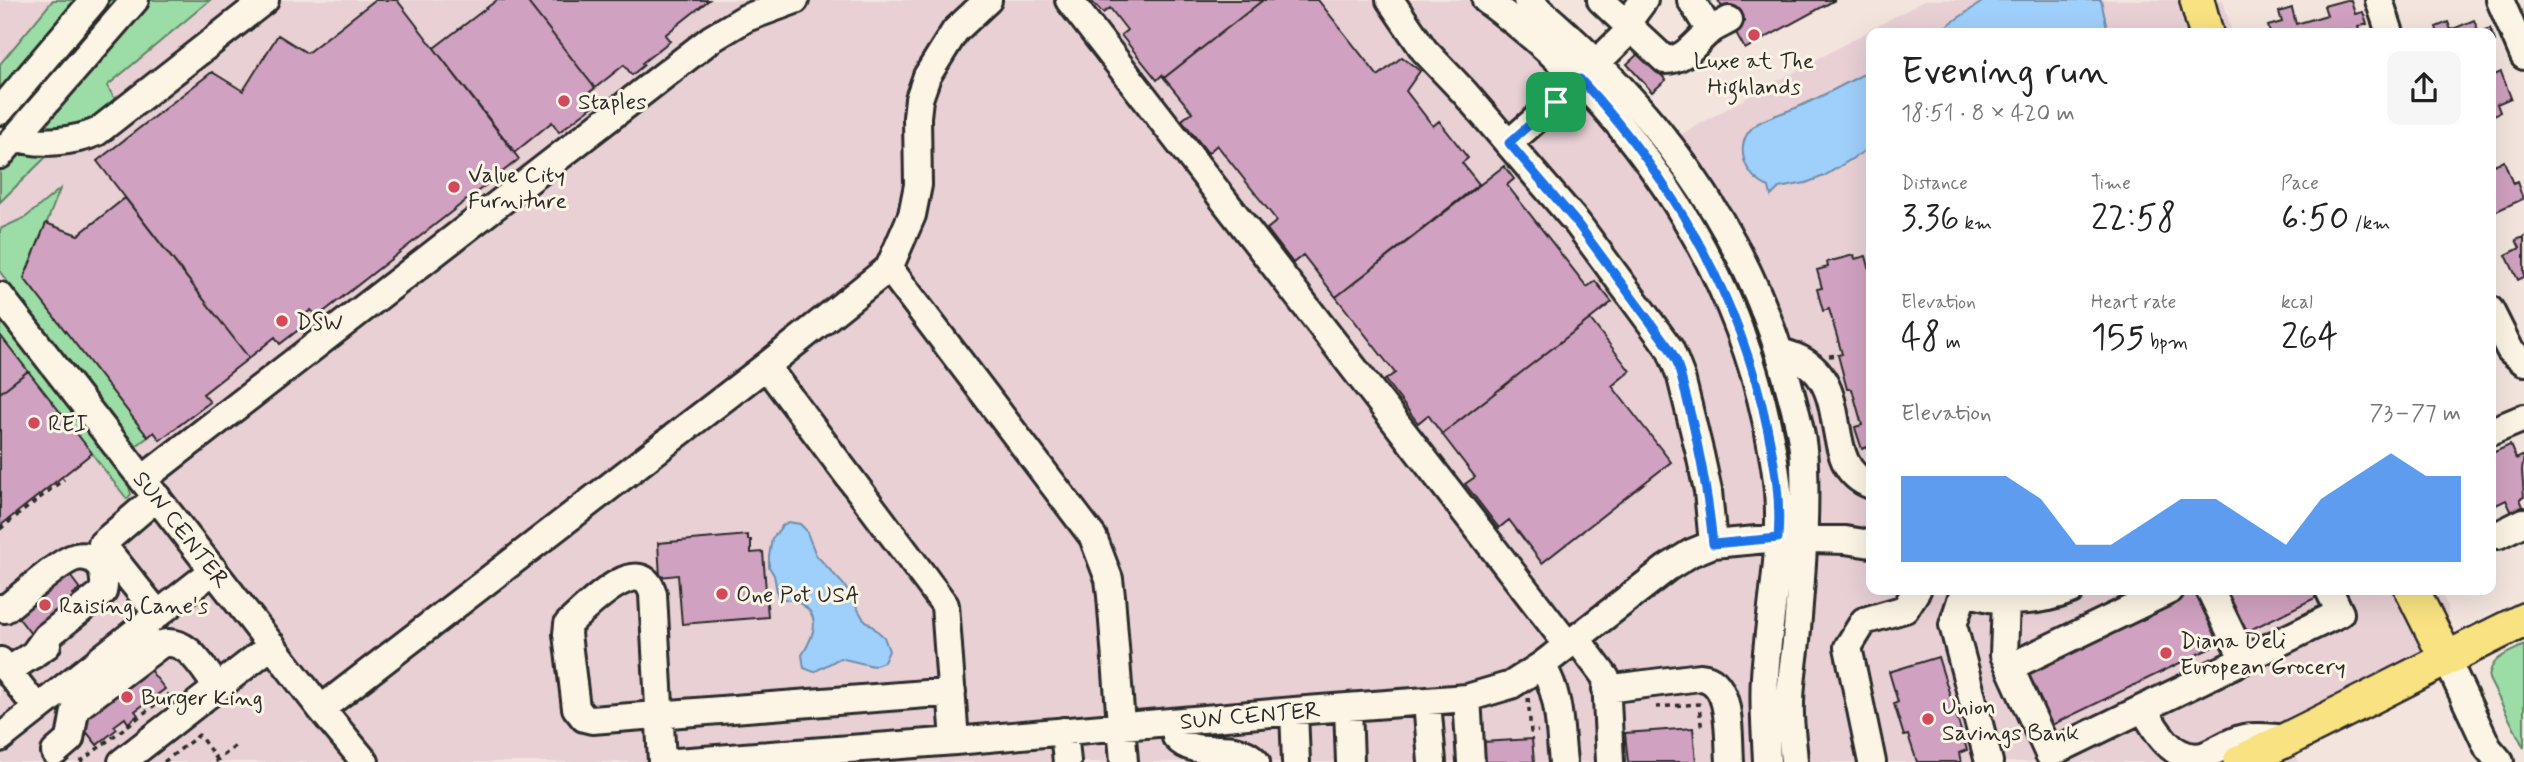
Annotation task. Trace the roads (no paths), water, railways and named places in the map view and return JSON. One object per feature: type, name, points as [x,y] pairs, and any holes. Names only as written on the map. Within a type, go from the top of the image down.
[{"type":"main road","points":[[2197,0],[2205,28]]},
{"type":"main road","points":[[2414,595],[2446,658]]},
{"type":"main road","points":[[2240,762],[2524,620]]},
{"type":"street","points":[[0,111],[94,0]]},
{"type":"street","points":[[8,146],[135,0]]},
{"type":"street","points":[[8,146],[33,141],[80,139],[97,132],[265,0]]},
{"type":"street","points":[[0,607],[65,553],[102,544],[150,488],[711,39],[746,18],[795,0]]},
{"type":"street","points":[[321,709],[766,366],[888,268],[912,215],[918,185],[917,117],[919,99],[927,76],[955,31],[988,0]]},
{"type":"street","points":[[1069,0],[1572,642],[1604,674],[1610,762]]},
{"type":"street","points":[[1390,0],[1424,50],[1464,92],[1577,223],[1670,349],[1677,362],[1700,454],[1708,491],[1713,544]]},
{"type":"street","points":[[1486,0],[1538,41],[1589,71],[1642,110],[1703,191],[1748,270],[1779,352],[1802,444],[1804,463],[1791,538],[1775,590],[1765,676],[1767,762]]},
{"type":"street","points":[[1527,0],[1561,28],[1659,178],[1702,247],[1743,335],[1760,391],[1777,482],[1780,515],[1791,538],[1790,705],[1794,762]]},
{"type":"street","points":[[1601,0],[1657,55],[1669,60],[1695,47],[1719,26],[1691,0]]},
{"type":"street","points":[[1509,143],[1589,71],[1629,26],[1644,0]]},
{"type":"street","points":[[2379,0],[2388,28]]},
{"type":"street","points":[[2500,0],[2524,56]]},
{"type":"street","points":[[888,268],[1093,537],[1109,579],[1124,762]]},
{"type":"street","name":"SUN CENTER","points":[[0,296],[365,762]]},
{"type":"street","points":[[2496,327],[2510,350],[2524,362]]},
{"type":"street","points":[[1779,352],[1798,358],[1825,381],[1831,394],[1845,460],[1857,477],[1866,482]]},
{"type":"street","points":[[766,366],[945,605],[955,741]]},
{"type":"street","points":[[2496,430],[2524,418]]},
{"type":"street","points":[[2498,535],[2524,522]]},
{"type":"street","name":"SUN CENTER","points":[[677,762],[928,753],[955,741],[1122,726],[1186,743],[1294,711],[1467,698],[1511,685],[1542,665],[1667,568],[1690,553],[1713,544],[1791,538],[1866,543]]},
{"type":"street","points":[[102,544],[158,614]]},
{"type":"street","points":[[0,607],[5,609],[71,559],[78,556],[91,558],[98,563],[105,578],[103,592],[46,637],[33,655]]},
{"type":"street","points":[[0,738],[214,570]]},
{"type":"street","points":[[662,762],[659,715],[653,594],[648,583],[640,576],[633,576],[617,584],[568,624],[576,708],[584,719],[592,720],[659,715],[952,692]]},
{"type":"street","points":[[131,579],[33,655],[4,666],[59,757],[72,736],[74,715],[80,705],[161,644],[170,642],[182,645],[218,688]]},
{"type":"street","points":[[1872,762],[1848,647],[1864,621],[1905,609],[1914,595]]},
{"type":"street","points":[[1962,595],[1953,625],[1989,762]]},
{"type":"street","points":[[1979,595],[1991,599],[2058,595]]},
{"type":"street","points":[[2010,667],[2160,595]]},
{"type":"street","points":[[2212,595],[2244,660]]},
{"type":"street","points":[[2021,597],[2004,654],[2049,754],[2340,613],[2331,595]]},
{"type":"street","points":[[122,762],[272,645]]},
{"type":"street","points":[[2446,658],[2488,748],[2500,762]]},
{"type":"street","points":[[1542,665],[1556,696],[1563,762]]},
{"type":"street","points":[[1606,689],[1700,677],[1713,680],[1724,695],[1730,762]]},
{"type":"street","points":[[1467,698],[1471,762]]},
{"type":"street","points":[[1427,701],[1432,762]]},
{"type":"street","points":[[1348,706],[1350,762]]},
{"type":"street","points":[[2144,709],[2166,744],[2189,756],[2204,755],[2230,742],[2257,736],[2288,739]]},
{"type":"street","points":[[1294,711],[1296,761]]},
{"type":"street","points":[[1064,731],[1067,762]]},
{"type":"street","points":[[1186,743],[1243,754],[1256,762]]},
{"type":"water","points":[[1985,0],[2101,0],[2107,28],[1943,28]]},
{"type":"water","points":[[1866,73],[1866,150],[1824,176],[1806,183],[1779,188],[1771,196],[1769,187],[1753,176],[1744,160],[1747,134],[1764,120]]},
{"type":"water","points":[[788,522],[800,524],[806,530],[816,555],[844,585],[863,618],[884,637],[889,651],[884,662],[873,666],[840,658],[814,672],[804,668],[802,655],[813,633],[813,618],[804,606],[778,597],[774,575],[769,567],[772,539]]},
{"type":"place","name":"Luxe at The Highlands","points":[[1754,35]]},
{"type":"place","name":"Staples","points":[[564,101]]},
{"type":"place","name":"Value City Furniture","points":[[454,187]]},
{"type":"place","name":"DSW","points":[[282,321]]},
{"type":"place","name":"REI","points":[[34,423]]},
{"type":"place","name":"One Pot USA","points":[[722,594]]},
{"type":"place","name":"Raising Cane's","points":[[45,605]]},
{"type":"place","name":"Diana Deli European Grocery","points":[[2166,653]]},
{"type":"place","name":"Burger King","points":[[127,697]]},
{"type":"place","name":"Union Savings Bank","points":[[1928,719]]}]
